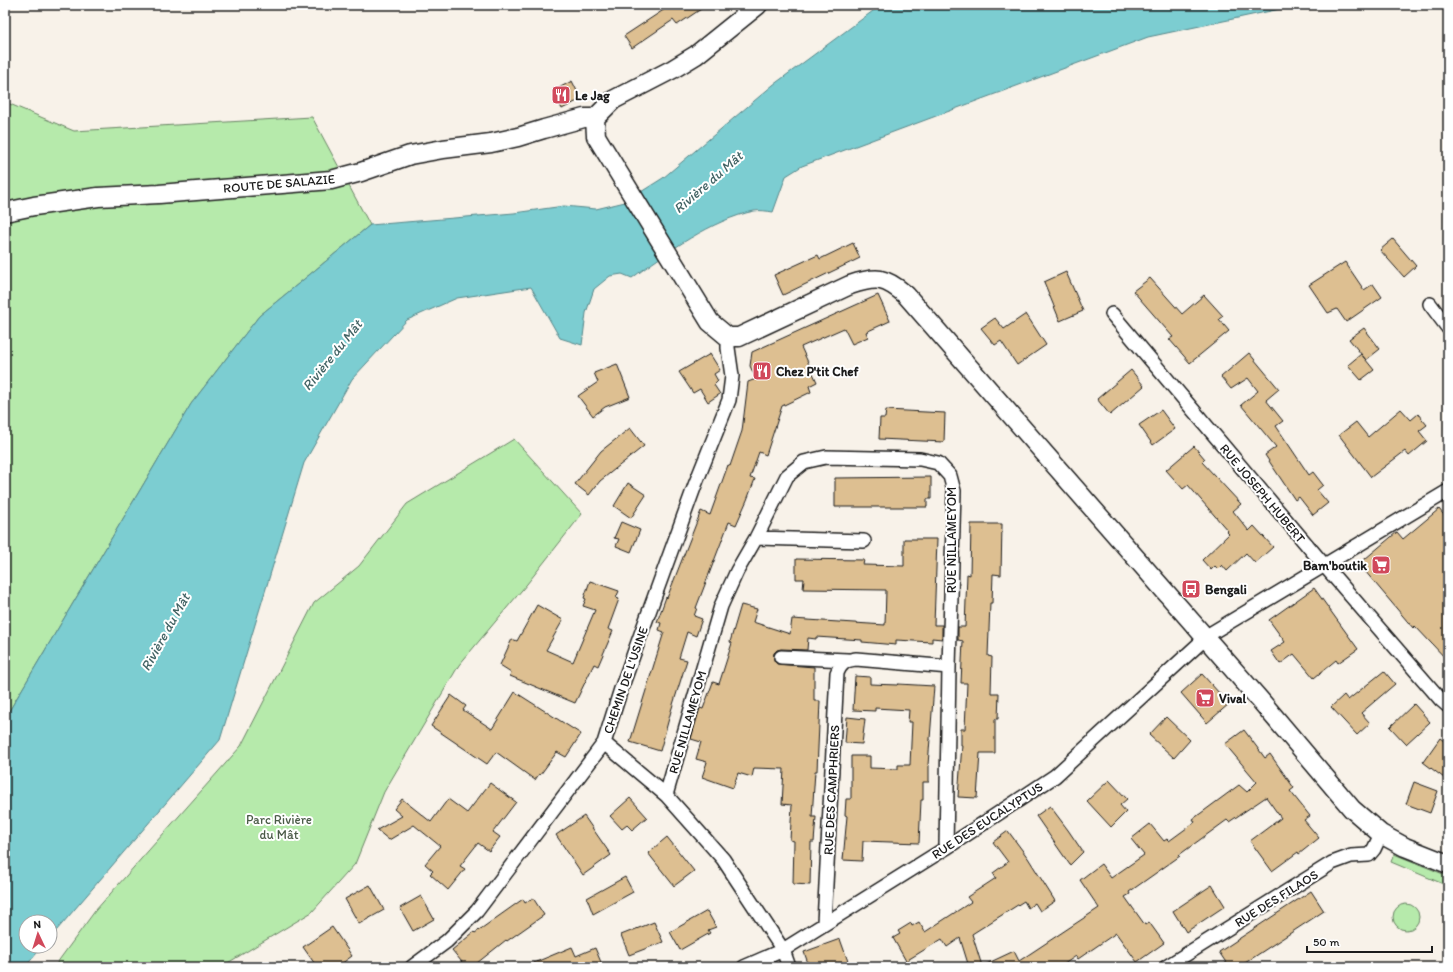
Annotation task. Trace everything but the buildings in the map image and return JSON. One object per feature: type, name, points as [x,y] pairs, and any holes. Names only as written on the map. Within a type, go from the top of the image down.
[{"type":"main road","points":[[758,5],[696,55],[673,69],[613,100],[595,118],[596,136],[710,322],[728,336],[739,337],[850,285],[867,280],[882,280],[894,284],[906,295],[1206,638],[1352,809],[1381,834],[1405,847],[1448,864]]},
{"type":"main road","name":"ROUTE DE SALAZIE","points":[[5,212],[98,197],[159,194],[331,180],[362,172],[410,155],[498,142],[584,118],[595,118]]},
{"type":"street","points":[[1430,304],[1448,328]]},
{"type":"street","name":"RUE JOSEPH HUBERT","points":[[1112,314],[1324,565],[1441,700],[1448,706]]},
{"type":"street","name":"CHEMIN DE L'USINE","points":[[412,967],[447,941],[477,911],[604,743],[621,689],[695,485],[729,400],[732,376],[728,336]]},
{"type":"street","name":"RUE NILLAMEYOM","points":[[666,795],[721,606],[737,571],[756,538],[787,476],[804,462],[826,457],[920,459],[938,464],[950,476],[954,492],[946,848]]},
{"type":"street","name":"RUE DES EUCALYPTUS","points":[[744,967],[783,950],[946,848],[1055,776],[1206,638],[1448,491]]},
{"type":"street","points":[[756,538],[864,541]]},
{"type":"street","points":[[782,657],[847,660],[856,659],[949,667]]},
{"type":"street","name":"RUE DES CAMPHRIERS","points":[[824,923],[837,673],[840,665],[847,660]]},
{"type":"street","points":[[604,743],[666,795],[723,859],[783,950],[789,967]]},
{"type":"street","name":"RUE DES FILAOS","points":[[1166,967],[1332,863],[1351,856],[1369,855],[1374,849],[1381,834]]},
{"type":"green space","points":[[5,102],[74,131],[312,117],[370,225],[259,316],[191,404],[5,718]]},
{"type":"green space","name":"Parc Rivière du Mât","points":[[514,439],[582,514],[527,584],[459,665],[384,792],[355,864],[312,912],[221,967],[54,967],[95,911],[241,746],[314,603],[359,566],[407,504]]},
{"type":"green space","points":[[1394,854],[1448,876],[1448,886],[1391,862]]},
{"type":"green space","points":[[1406,904],[1415,908],[1419,917],[1415,926],[1406,930],[1397,926],[1393,917],[1397,908]]},
{"type":"water","name":"Rivière du Mât","points":[[881,5],[1299,5],[1148,37],[802,166],[786,176],[773,212],[754,211],[738,215],[706,229],[690,238],[632,278],[622,274],[610,276],[594,289],[586,313],[582,345],[560,338],[531,287],[457,298],[407,320],[352,379],[304,463],[220,740],[58,929],[58,914],[18,914],[18,954],[36,954],[25,967],[5,967],[5,718],[191,404],[259,316],[370,225],[514,213],[564,206],[596,209],[625,202],[663,178],[773,85]]},
{"type":"place","name":"Le Jag","points":[[561,95]]},
{"type":"place","name":"Chez P'tit Chef","points":[[762,371]]},
{"type":"place","name":"Bam'boutik","points":[[1381,565]]},
{"type":"place","name":"Bengali","points":[[1191,589]]},
{"type":"place","name":"Vival","points":[[1205,698]]}]
